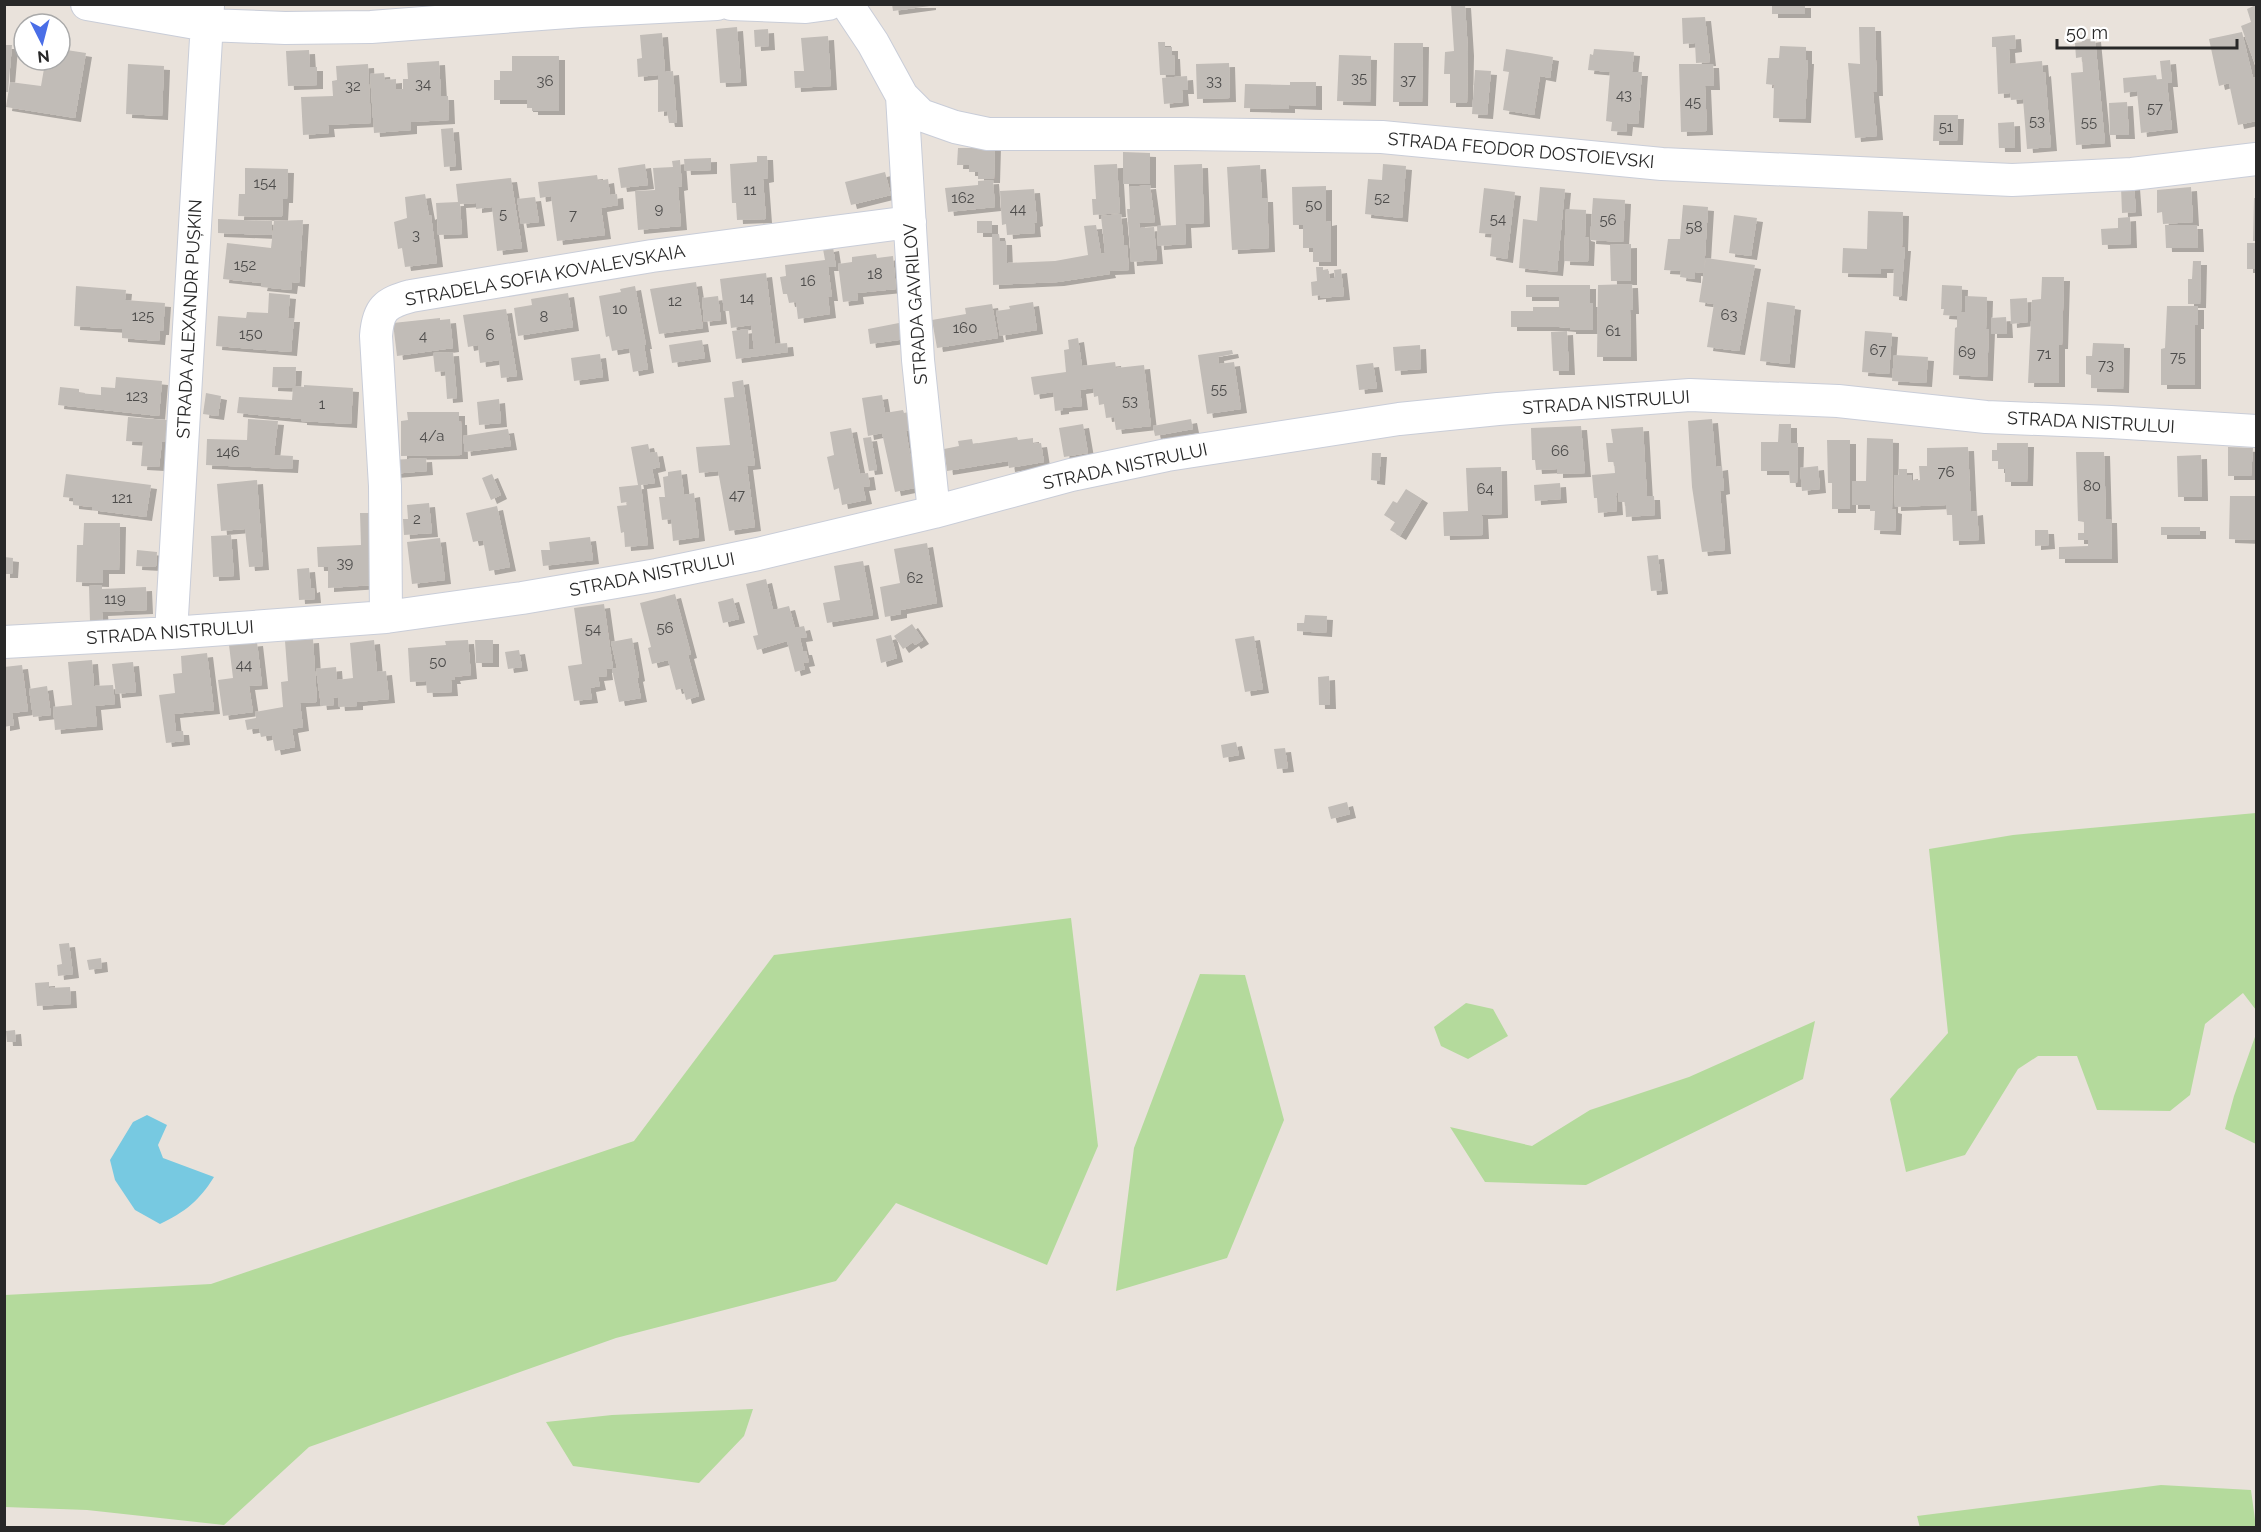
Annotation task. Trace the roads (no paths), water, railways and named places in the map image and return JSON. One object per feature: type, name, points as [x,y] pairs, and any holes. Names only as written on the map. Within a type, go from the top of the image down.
[{"type":"street","points":[[87,4],[207,15],[285,28],[371,27],[581,8],[717,4]]},
{"type":"street","points":[[731,4],[806,7],[828,4]]},
{"type":"street","name":"STRADA FEODOR DOSTOIEVSKI","points":[[847,4],[873,43],[902,96],[921,115],[955,127],[988,134],[1382,137],[1662,164],[2012,180],[2132,174],[2256,159]]},
{"type":"street","name":"STRADA ALEXANDR PUȘKIN","points":[[171,633],[207,15]]},
{"type":"street","name":"STRADA GAVRILOV","points":[[902,96],[918,360],[934,512]]},
{"type":"street","name":"STRADELA SOFIA KOVALEVSKAIA","points":[[386,617],[385,486],[376,336],[377,321],[383,309],[394,300],[652,256],[910,222]]},
{"type":"street","name":"STRADA NISTRULUI","points":[[4,642],[171,633],[386,617],[522,598],[657,575],[934,512],[1071,475],[1167,455],[1399,419],[1498,409],[1690,395],[1838,401],[1986,417],[2256,431]]},
{"type":"water","points":[[147,1115],[167,1125],[158,1145],[163,1158],[214,1177],[191,1205],[160,1224],[135,1210],[115,1180],[110,1160],[133,1122]]}]
